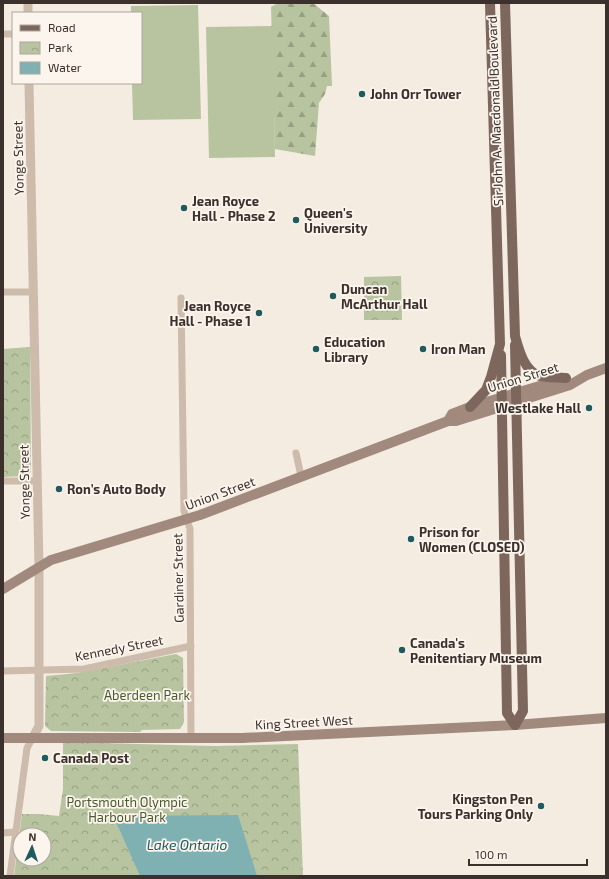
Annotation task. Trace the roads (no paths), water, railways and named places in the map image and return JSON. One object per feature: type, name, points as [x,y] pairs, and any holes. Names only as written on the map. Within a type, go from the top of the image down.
[{"type":"main road","name":"Sir John A. Macdonald Boulevard","points":[[490,3],[500,344]]},
{"type":"main road","name":"Sir John A. Macdonald Boulevard","points":[[505,3],[515,336]]},
{"type":"main road","points":[[500,344],[507,713],[515,725],[523,711],[518,533],[515,336]]},
{"type":"main road","points":[[515,336],[523,361],[535,373],[540,376],[566,378]]},
{"type":"main road","points":[[470,407],[486,389],[492,377],[500,344]]},
{"type":"main road","name":"Union Street","points":[[516,397],[570,385],[587,375],[606,368]]},
{"type":"main road","name":"Union Street","points":[[3,589],[39,566],[64,555],[187,519],[448,421],[456,421],[566,378],[587,375]]},
{"type":"main road","name":"Union Street","points":[[448,421],[452,414],[470,407],[502,402]]},
{"type":"main road","name":"King Street West","points":[[3,738],[191,738],[308,736],[515,725],[606,718]]},
{"type":"street","name":"Yonge Street","points":[[16,827],[27,748],[38,726],[39,671],[39,566],[29,84]]},
{"type":"street","points":[[3,292],[33,292]]},
{"type":"street","name":"Gardiner Street","points":[[181,298],[183,503],[190,530],[191,738]]},
{"type":"street","points":[[296,453],[301,476]]},
{"type":"street","points":[[3,481],[37,481]]},
{"type":"street","name":"Kennedy Street","points":[[3,671],[84,669],[191,646]]},
{"type":"street","name":"Yonge Street","points":[[10,876],[12,858]]},
{"type":"water","name":"Lake Ontario","points":[[238,815],[257,876],[140,876],[117,824],[118,816]]},
{"type":"place","name":"John Orr Tower","points":[[362,94]]},
{"type":"place","name":"Jean Royce Hall - Phase 2","points":[[184,208]]},
{"type":"place","name":"Queen's University","points":[[296,220]]},
{"type":"place","name":"Duncan McArthur Hall","points":[[333,296]]},
{"type":"place","name":"Jean Royce Hall - Phase 1","points":[[259,313]]},
{"type":"place","name":"Education Library","points":[[316,349]]},
{"type":"place","name":"Iron Man","points":[[423,349]]},
{"type":"place","name":"Westlake Hall","points":[[589,408]]},
{"type":"place","name":"Ron’s Auto Body","points":[[59,489]]},
{"type":"place","name":"Prison for Women (CLOSED)","points":[[411,539]]},
{"type":"place","name":"Canada's Penitentiary Museum","points":[[402,650]]},
{"type":"place","name":"Canada Post","points":[[45,758]]},
{"type":"place","name":"Kingston Pen Tours Parking Only","points":[[541,806]]},
{"type":"park label","name":"Aberdeen Park","points":[[147,695]]},
{"type":"park label","name":"Portsmouth Olympic Harbour Park","points":[[127,810]]}]
